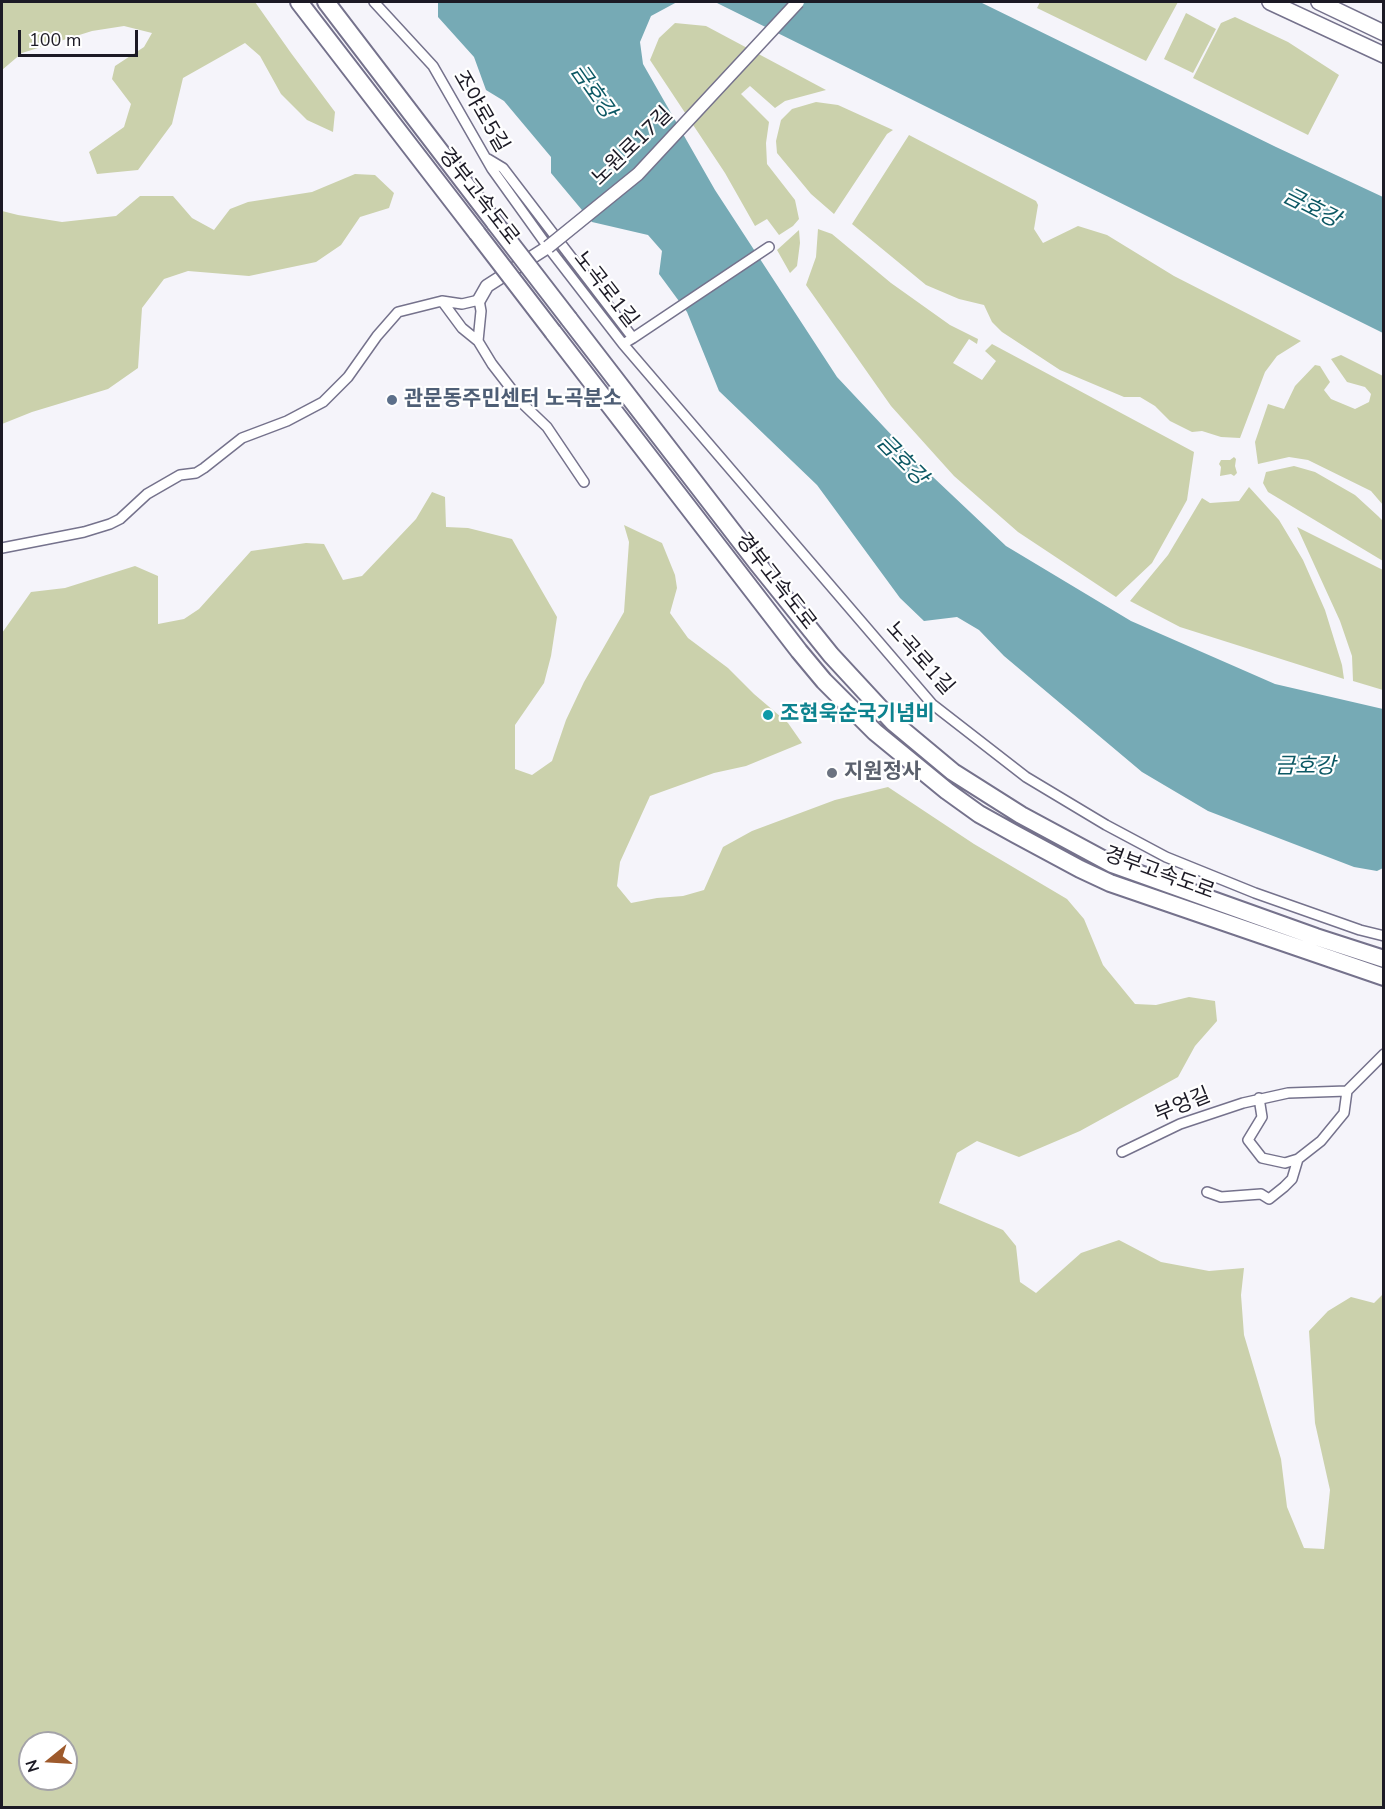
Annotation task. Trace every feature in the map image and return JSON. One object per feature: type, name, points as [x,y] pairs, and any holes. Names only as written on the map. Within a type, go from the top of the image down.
[{"type":"highway","name":"경부고속도로","points":[[299,2],[824,681],[875,732],[946,791],[1006,829],[1080,869],[1110,883],[1383,977]]},
{"type":"highway","name":"경부고속도로","points":[[326,2],[757,563],[831,655],[893,722],[953,772],[1021,815],[1112,864],[1383,959]]},
{"type":"highway","points":[[779,23],[798,2]]},
{"type":"highway","points":[[1270,2],[1383,55]]},
{"type":"highway","points":[[1319,2],[1383,33]]},
{"type":"highway","points":[[1328,2],[1374,20],[1383,19]]},
{"type":"main road","name":"노원로17길","points":[[479,300],[487,286],[548,247],[638,174],[779,23]]},
{"type":"street","name":"조야로5길","points":[[374,2],[433,66],[492,169],[548,247]]},
{"type":"street","points":[[487,158],[503,168],[633,338]]},
{"type":"street","name":"노곡로1길","points":[[548,247],[624,344],[932,704],[1026,777],[1106,825],[1166,857],[1255,893],[1383,936]]},
{"type":"street","points":[[624,344],[769,247]]},
{"type":"street","points":[[2,548],[84,532],[110,524],[120,519],[147,494],[180,475],[196,473],[243,438],[287,421],[322,402],[348,377],[377,336],[398,312],[442,302],[462,304],[479,300],[478,341]]},
{"type":"street","points":[[442,302],[462,328],[478,341],[492,364],[523,404],[547,427],[584,482]]},
{"type":"street","points":[[1259,1098],[1262,1117],[1248,1140],[1262,1158],[1285,1163],[1298,1159],[1321,1141],[1344,1113],[1347,1091],[1383,1054]]},
{"type":"street","name":"부엉길","points":[[1122,1152],[1180,1124],[1259,1098],[1288,1093],[1347,1091]]},
{"type":"street","points":[[1207,1192],[1221,1197],[1261,1194],[1269,1199],[1292,1179],[1298,1159]]},
{"type":"green space","points":[[2,2],[255,2],[335,112],[333,132],[307,120],[281,94],[260,56],[245,43],[183,78],[172,124],[138,170],[97,174],[89,152],[124,127],[131,104],[112,79],[115,66],[144,47],[152,33],[124,26],[92,31],[22,53],[2,70]]},
{"type":"green space","points":[[1040,2],[1178,2],[1146,61],[1037,8]]},
{"type":"green space","points":[[1186,13],[1216,29],[1193,73],[1164,59]]},
{"type":"green space","points":[[1235,17],[1288,42],[1339,75],[1308,135],[1193,78],[1221,23]]},
{"type":"green space","points":[[675,23],[706,26],[826,90],[785,101],[775,108],[750,86],[741,94],[769,122],[766,143],[767,164],[795,200],[799,219],[779,235],[767,219],[755,226],[725,173],[650,60],[659,38]]},
{"type":"green space","points":[[816,102],[838,105],[893,130],[887,134],[834,214],[811,194],[777,153],[776,141],[781,120],[792,109]]},
{"type":"green space","points":[[909,135],[1036,201],[1038,205],[1034,229],[1043,243],[1078,226],[1107,235],[1174,276],[1301,341],[1277,356],[1265,372],[1240,438],[1221,437],[1202,431],[1192,432],[1170,421],[1155,406],[1140,397],[1124,397],[1060,370],[1002,332],[992,322],[984,305],[959,299],[926,285],[852,224]]},
{"type":"green space","points":[[355,174],[375,175],[394,193],[389,208],[360,217],[341,245],[316,262],[249,276],[188,271],[164,279],[142,308],[138,368],[108,389],[32,412],[2,424],[2,211],[62,222],[116,216],[140,196],[173,196],[192,218],[214,230],[230,209],[248,202],[312,192]]},
{"type":"green space","points":[[818,229],[832,234],[891,283],[950,325],[978,339],[977,344],[969,339],[953,363],[982,380],[996,361],[985,351],[992,344],[1194,452],[1187,500],[1152,563],[1116,597],[1018,532],[954,476],[891,406],[806,285],[816,257]]},
{"type":"green space","points":[[799,230],[797,266],[790,273],[777,250]]},
{"type":"green space","points":[[1341,355],[1383,376],[1383,505],[1371,491],[1308,460],[1289,457],[1258,464],[1255,442],[1268,404],[1284,409],[1295,386],[1315,365],[1320,366],[1330,382],[1324,390],[1331,399],[1355,409],[1369,402],[1371,394],[1365,387],[1347,382],[1331,359]]},
{"type":"green space","points":[[1234,457],[1237,473],[1234,476],[1231,474],[1220,476],[1221,460],[1230,460]]},
{"type":"green space","points":[[1294,466],[1315,472],[1355,495],[1383,521],[1383,561],[1268,492],[1263,483],[1266,472]]},
{"type":"green space","points":[[1249,487],[1279,520],[1303,560],[1325,610],[1344,679],[1180,627],[1130,601],[1168,555],[1202,498],[1210,503],[1239,501]]},
{"type":"green space","points":[[432,492],[445,497],[446,527],[468,528],[512,539],[557,617],[544,683],[515,725],[515,769],[532,775],[552,761],[566,720],[584,682],[624,612],[629,542],[624,525],[662,543],[675,575],[677,588],[670,613],[688,638],[728,668],[788,723],[802,743],[746,766],[714,773],[650,796],[620,862],[617,886],[631,903],[683,896],[704,890],[723,847],[752,831],[835,800],[888,787],[974,844],[1067,899],[1084,919],[1103,965],[1135,1004],[1156,1005],[1189,997],[1215,1001],[1217,1021],[1195,1046],[1178,1077],[1080,1131],[1019,1157],[977,1141],[957,1153],[939,1203],[1003,1230],[1016,1246],[1020,1282],[1036,1293],[1081,1253],[1119,1240],[1161,1262],[1209,1271],[1244,1268],[1241,1295],[1244,1335],[1281,1459],[1287,1507],[1304,1548],[1324,1549],[1330,1490],[1315,1423],[1309,1331],[1328,1311],[1351,1297],[1374,1303],[1383,1294],[1383,1807],[2,1807],[2,633],[31,592],[65,588],[135,566],[158,576],[158,624],[184,619],[199,609],[251,551],[306,543],[324,544],[343,580],[362,576],[416,519]]},
{"type":"green space","points":[[1297,527],[1383,570],[1383,690],[1353,681],[1352,656],[1340,621]]},
{"type":"water","name":"금호강","points":[[438,2],[677,2],[651,16],[640,42],[643,64],[715,190],[837,377],[915,460],[1006,546],[1131,621],[1275,684],[1383,709],[1383,868],[1377,871],[1354,867],[1208,811],[1142,772],[1004,656],[979,630],[957,617],[924,621],[900,598],[817,485],[719,391],[687,312],[659,274],[662,251],[648,235],[592,222],[551,173],[551,157],[504,101],[486,90],[474,57],[438,17]]},
{"type":"water","name":"금호강","points":[[715,2],[980,2],[1383,197],[1383,333]]},
{"type":"place","name":"관문동주민센터 노곡분소","points":[[392,400]]},
{"type":"place","name":"조현욱순국기념비","points":[[768,715]]},
{"type":"place","name":"지원정사","points":[[832,773]]}]
